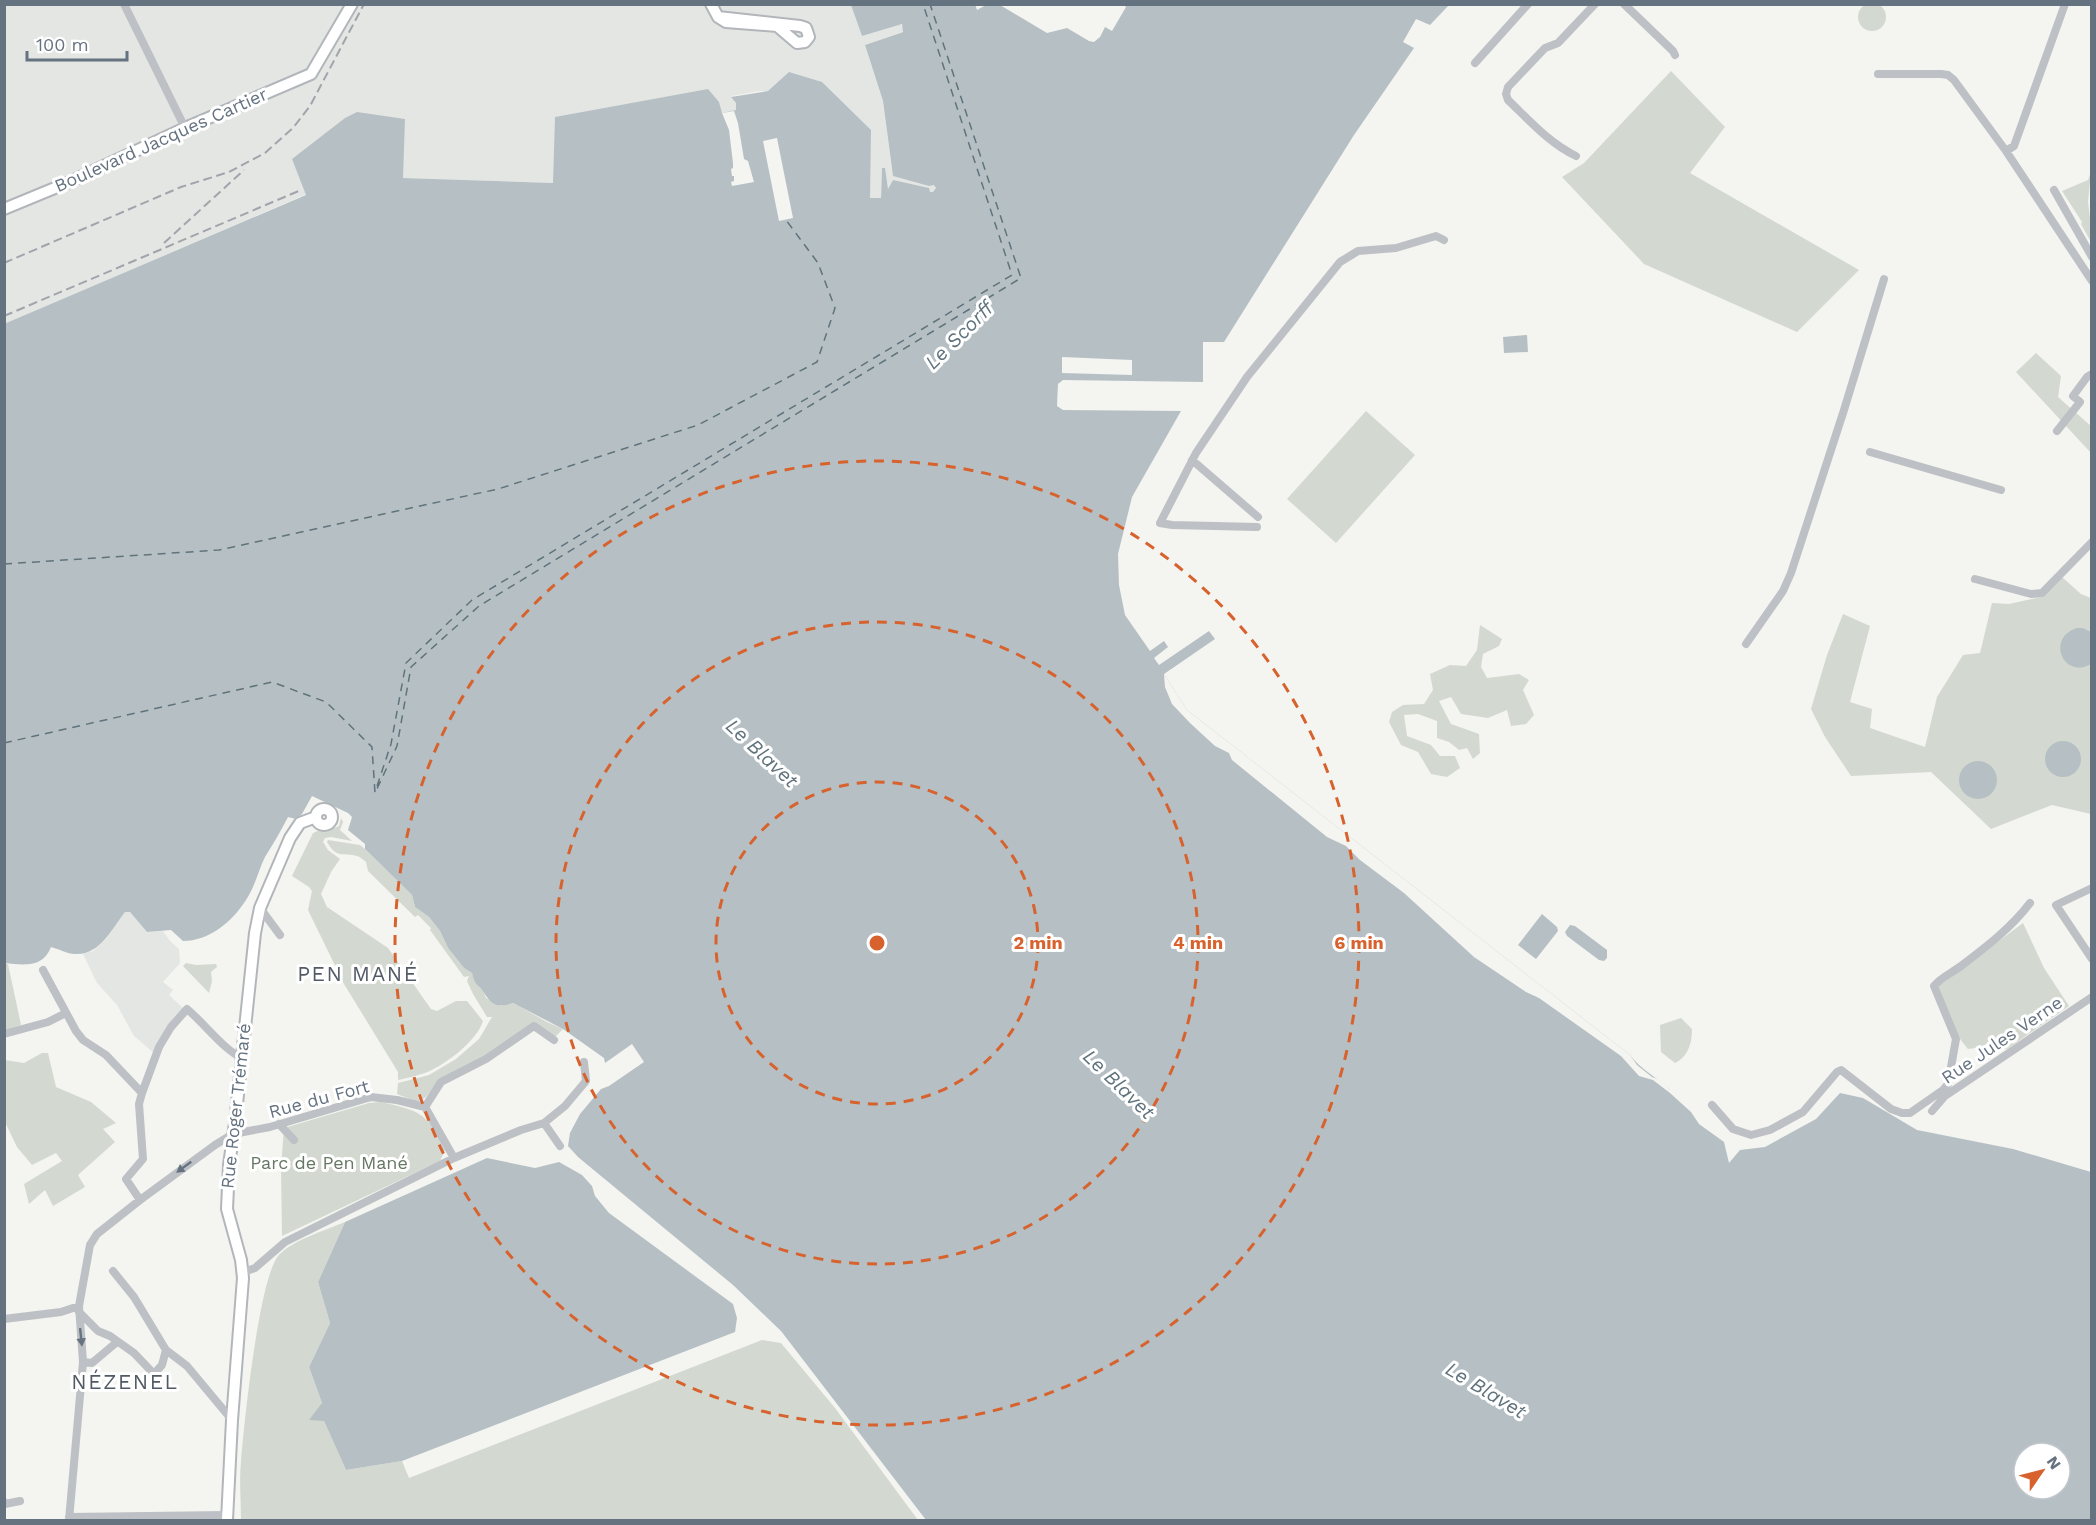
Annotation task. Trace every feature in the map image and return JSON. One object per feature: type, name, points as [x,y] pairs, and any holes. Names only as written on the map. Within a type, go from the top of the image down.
[{"type":"street","points":[[124,4],[185,128]]},
{"type":"street","name":"Boulevard Jacques Cartier","points":[[4,209],[310,74],[316,68],[352,4]]},
{"type":"street","points":[[711,4],[718,17],[726,22],[777,26],[797,43],[805,42],[809,36],[806,28],[801,26],[718,17]]},
{"type":"street","points":[[1475,63],[1528,4]]},
{"type":"street","points":[[1576,156],[1558,147],[1543,134],[1508,100],[1506,94],[1508,87],[1545,48],[1558,43],[1595,4]]},
{"type":"street","points":[[1624,4],[1675,55]]},
{"type":"street","points":[[2006,151],[2014,146],[2065,4]]},
{"type":"street","points":[[1878,74],[1948,75],[2006,151],[2091,281]]},
{"type":"street","points":[[2054,190],[2091,257]]},
{"type":"street","points":[[1257,527],[1160,523],[1192,460],[1247,377],[1340,262],[1358,251],[1396,248],[1436,236],[1444,240]]},
{"type":"street","points":[[1746,644],[1783,591],[1791,573],[1884,279]]},
{"type":"street","points":[[2057,431],[2080,402],[2073,396],[2091,374]]},
{"type":"street","points":[[1870,452],[2001,490]]},
{"type":"street","points":[[1192,460],[1258,517]]},
{"type":"street","points":[[1975,579],[2031,594],[2042,593],[2091,542]]},
{"type":"street","name":"Rue Roger Trémaré","points":[[227,1518],[243,1272],[227,1209],[229,1165],[248,987],[260,908],[295,830],[300,823],[316,817]]},
{"type":"street","points":[[2091,888],[2056,904],[2091,959]]},
{"type":"street","points":[[1712,1105],[1733,1129],[1751,1135],[1770,1130],[1803,1112],[1841,1070],[1891,1108],[1902,1113],[1910,1113],[1948,1084],[1956,1039],[1934,986],[2016,922],[2030,903]]},
{"type":"street","points":[[260,908],[280,935]]},
{"type":"street","points":[[43,970],[83,1040],[106,1055],[142,1093]]},
{"type":"street","name":"Rue Jules Verne","points":[[1932,1111],[1945,1096],[2091,997]]},
{"type":"street","points":[[140,1200],[126,1179],[144,1159],[139,1104],[159,1047],[171,1027],[187,1009],[228,1048],[241,1057]]},
{"type":"street","points":[[4,1034],[48,1022],[66,1013]]},
{"type":"street","points":[[454,1158],[425,1107],[441,1082],[486,1059],[534,1026],[554,1040]]},
{"type":"street","points":[[243,1272],[255,1268],[285,1242],[454,1158],[521,1130],[544,1124],[565,1106],[586,1081],[584,1062]]},
{"type":"street","name":"Rue du Fort","points":[[233,1134],[270,1127],[371,1097],[425,1107]]},
{"type":"street","points":[[279,1124],[294,1140]]},
{"type":"street","points":[[544,1124],[560,1146]]},
{"type":"street","points":[[227,1518],[69,1519],[83,1362],[79,1309],[90,1245],[97,1234],[140,1200],[233,1134]]},
{"type":"street","points":[[113,1271],[134,1297],[166,1350],[188,1366],[232,1420]]},
{"type":"street","points":[[4,1319],[79,1309]]},
{"type":"street","points":[[79,1309],[98,1331],[110,1335],[134,1353],[154,1374],[162,1365],[166,1350]]},
{"type":"street","points":[[83,1362],[92,1363],[117,1342]]},
{"type":"street","points":[[4,1502],[6,1504],[20,1501]]},
{"type":"shaded area","points":[[851,4],[862,36],[901,24],[904,31],[865,45],[883,101],[892,170],[935,185],[936,189],[933,193],[893,180],[888,189],[882,168],[881,198],[870,198],[768,91],[760,91],[731,96],[736,103],[736,110],[553,183],[403,178],[307,194],[5,324],[5,5]]},
{"type":"shaded area","points":[[125,912],[130,912],[147,932],[163,931],[179,949],[180,963],[163,982],[173,990],[169,995],[184,1009],[154,1053],[134,1036],[117,1005],[97,983],[83,954],[93,951],[106,939]]},
{"type":"green space","points":[[1872,3],[1882,7],[1886,17],[1882,27],[1872,31],[1862,27],[1858,17],[1862,7]]},
{"type":"green space","points":[[1671,71],[1725,127],[1690,173],[1859,270],[1797,332],[1644,264],[1562,177],[1584,163]]},
{"type":"green space","points":[[2091,172],[2088,202],[2091,242],[2082,222],[2062,191],[2088,180]]},
{"type":"green space","points":[[2036,353],[2061,376],[2058,397],[2091,426],[2091,453],[2016,372]]},
{"type":"green space","points":[[1366,411],[1415,455],[1336,543],[1287,499]]},
{"type":"green space","points":[[2062,577],[2081,594],[2091,598],[2091,814],[2052,805],[1991,829],[1931,772],[1851,776],[1825,737],[1811,709],[1827,655],[1843,614],[1870,626],[1850,702],[1872,709],[1870,728],[1925,747],[1937,697],[1963,655],[1980,653],[1992,603],[2009,604],[2041,597]]},
{"type":"green space","points":[[1480,625],[1502,639],[1499,646],[1483,654],[1481,667],[1487,678],[1519,674],[1529,680],[1523,690],[1534,715],[1526,724],[1511,726],[1507,710],[1488,718],[1461,714],[1451,697],[1439,701],[1451,724],[1479,734],[1480,753],[1473,759],[1467,748],[1459,750],[1449,742],[1437,738],[1437,721],[1418,714],[1404,715],[1407,736],[1431,745],[1440,756],[1455,756],[1460,768],[1447,777],[1431,774],[1418,752],[1401,745],[1389,722],[1392,712],[1403,705],[1424,704],[1433,690],[1430,674],[1450,665],[1466,666],[1477,650]]},
{"type":"green space","points":[[341,818],[343,822],[340,830],[352,841],[331,837],[325,838],[323,842],[328,850],[340,859],[321,894],[327,907],[388,948],[431,1009],[437,1011],[456,1001],[467,1001],[483,1021],[474,1037],[459,1052],[425,1073],[398,1080],[398,1072],[344,984],[308,910],[312,891],[292,876],[313,833],[339,826]]},
{"type":"green space","points":[[328,840],[360,845],[412,895],[415,907],[429,917],[440,931],[448,948],[464,968],[472,973],[486,998],[501,1006],[512,1003],[517,1005],[563,1029],[554,1038],[533,1023],[482,1060],[439,1079],[426,1097],[417,1102],[397,1094],[398,1083],[429,1075],[456,1059],[479,1039],[492,1017],[487,1017],[473,994],[467,981],[469,976],[464,977],[430,930],[431,928],[418,915],[415,917],[368,871],[366,862],[357,856],[334,851],[327,842]]},
{"type":"green space","points":[[2023,923],[2044,968],[2069,1006],[2007,1049],[1991,1046],[1968,1049],[1960,1039],[1937,987]]},
{"type":"green space","points":[[4,963],[8,964],[21,1025],[5,1031]]},
{"type":"green space","points":[[186,963],[216,964],[217,967],[211,972],[212,981],[209,993],[183,966]]},
{"type":"green space","points":[[1681,1018],[1692,1029],[1691,1039],[1686,1053],[1675,1063],[1661,1052],[1660,1025]]},
{"type":"green space","points":[[42,1053],[48,1053],[56,1087],[91,1102],[116,1123],[103,1129],[115,1142],[78,1175],[85,1187],[53,1206],[45,1190],[29,1204],[24,1184],[62,1161],[56,1153],[32,1165],[17,1147],[5,1122],[5,1060],[24,1063]]},
{"type":"green space","name":"Parc de Pen Mané","points":[[381,1102],[414,1111],[427,1120],[445,1150],[440,1161],[282,1236],[281,1167],[284,1128],[369,1103]]},
{"type":"green space","points":[[345,1222],[318,1282],[330,1323],[309,1367],[322,1403],[324,1421],[346,1470],[402,1461],[409,1478],[762,1340],[781,1343],[835,1408],[918,1520],[241,1520],[240,1468],[249,1386],[259,1320],[272,1268],[279,1255],[285,1250],[310,1236]]},
{"type":"water","points":[[975,4],[977,10],[986,5],[1000,5],[1047,33],[1067,28],[1094,42],[1100,37],[1105,27],[1112,31],[1126,7],[1124,5],[1449,5],[1430,25],[1416,19],[1403,42],[1414,48],[1354,135],[1224,342],[1203,342],[1203,382],[1063,380],[1058,384],[1057,406],[1063,410],[1181,411],[1132,497],[1118,554],[1119,585],[1125,615],[1150,651],[1164,641],[1168,647],[1154,658],[1159,665],[1209,631],[1215,639],[1164,674],[1187,710],[1630,1055],[1670,1090],[1670,1093],[1691,1112],[1699,1124],[1724,1142],[1729,1163],[1740,1150],[1765,1147],[1816,1119],[1840,1093],[1863,1098],[1917,1130],[2013,1149],[2091,1172],[2091,1520],[926,1520],[781,1331],[733,1285],[578,1157],[568,1146],[570,1133],[580,1114],[601,1089],[644,1062],[632,1044],[605,1063],[604,1058],[563,1029],[513,1003],[496,1005],[493,1003],[476,983],[472,973],[464,968],[448,948],[440,931],[429,917],[415,907],[412,895],[365,849],[365,844],[348,830],[352,817],[348,813],[312,796],[302,814],[296,819],[288,817],[265,857],[252,890],[234,916],[219,929],[202,938],[183,941],[171,930],[147,932],[130,912],[125,912],[104,940],[91,951],[72,954],[51,947],[48,954],[38,962],[32,964],[5,963],[4,324],[306,195],[292,159],[345,118],[357,112],[405,119],[403,178],[553,183],[555,117],[708,89],[719,102],[722,113],[736,110],[736,103],[731,97],[768,91],[789,72],[822,82],[871,130],[870,198],[881,198],[882,168],[885,168],[888,189],[893,180],[929,188],[930,192],[933,192],[936,188],[934,185],[929,186],[893,176],[883,101],[865,45],[903,32],[902,24],[862,36],[851,5]]},
{"type":"water","points":[[1527,335],[1528,352],[1504,353],[1503,337]]},
{"type":"water","points":[[2077,628],[2091,632],[2091,664],[2073,667],[2066,662],[2060,648],[2067,633]]},
{"type":"water","points":[[2063,741],[2076,746],[2081,759],[2076,772],[2063,777],[2050,772],[2045,759],[2050,746]]},
{"type":"water","points":[[1978,761],[1992,766],[1997,780],[1992,794],[1978,799],[1964,794],[1959,780],[1964,766]]},
{"type":"water","points":[[1542,914],[1557,927],[1558,931],[1536,959],[1518,945]]},
{"type":"water","points":[[1570,925],[1575,926],[1607,950],[1607,958],[1604,961],[1599,960],[1567,936],[1565,932]]},
{"type":"water","points":[[487,1158],[535,1168],[559,1162],[582,1175],[609,1213],[733,1304],[737,1318],[735,1332],[402,1461],[346,1470],[324,1421],[309,1420],[322,1403],[309,1367],[330,1323],[318,1282],[345,1222]]},
{"type":"pier","points":[[734,111],[744,159],[748,161],[754,182],[732,186],[734,176],[732,176],[731,169],[733,163],[729,130],[722,113]]},
{"type":"pier","points":[[777,138],[793,218],[779,221],[763,141]]},
{"type":"pier","points":[[1062,357],[1132,360],[1132,375],[1062,373]]},
{"type":"pier","points":[[1164,674],[1187,710],[1630,1055],[1637,1065],[1652,1077],[1660,1080],[1670,1090],[1670,1093],[1653,1080],[1639,1076],[1621,1056],[1539,998],[1526,992],[1474,957],[1404,893],[1360,860],[1346,846],[1327,837],[1232,760],[1229,753],[1215,746],[1172,704],[1165,687]]},
{"type":"ferry route","points":[[377,786],[391,744],[406,663],[472,600],[1012,275],[923,4]]},
{"type":"ferry route","points":[[4,743],[272,682],[326,702],[372,747],[375,793],[397,746],[411,667],[479,606],[1021,278],[930,4]]},
{"type":"ferry route","points":[[4,564],[219,550],[498,489],[698,425],[817,362],[835,308],[818,263],[786,220]]},
{"type":"railway","points":[[4,263],[181,187],[229,172],[265,153],[293,128],[310,106],[364,4]]},
{"type":"railway","points":[[164,243],[244,170]]},
{"type":"railway","points":[[4,316],[301,190]]},
{"type":"district","name":"PEN MANÉ","points":[[358,974]]},
{"type":"district","name":"NÉZENEL","points":[[125,1382]]},
{"type":"water label","name":"Le Scorff","points":[[959,335]]},
{"type":"water label","name":"Le Blavet","points":[[762,753]]},
{"type":"water label","name":"Le Blavet","points":[[1119,1084]]},
{"type":"water label","name":"Le Blavet","points":[[1486,1390]]}]
